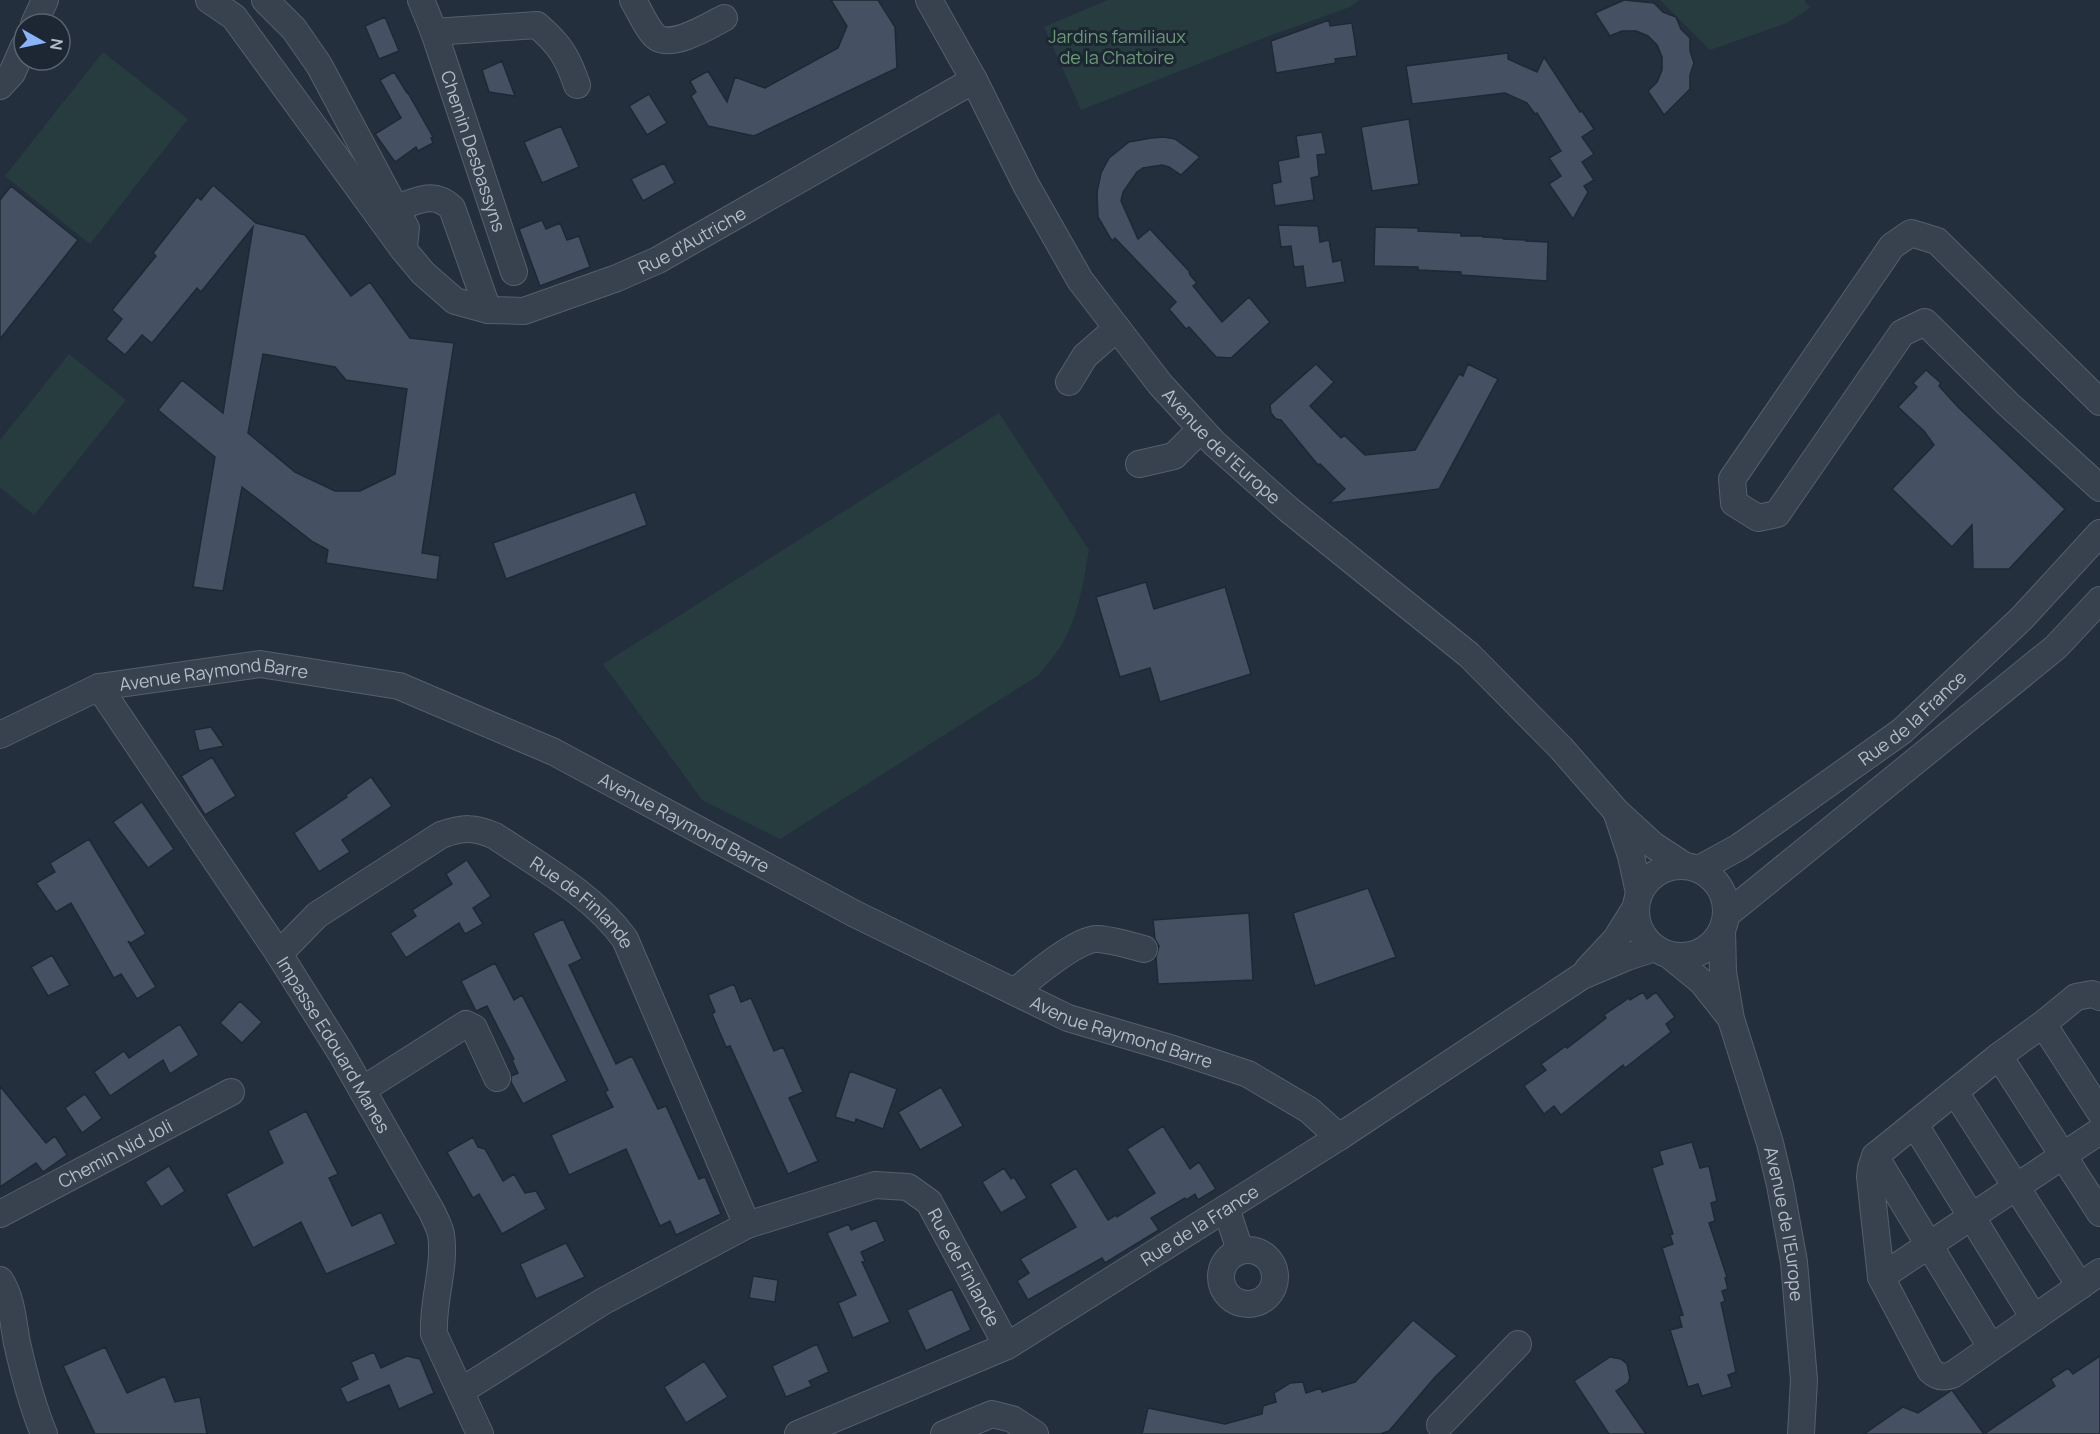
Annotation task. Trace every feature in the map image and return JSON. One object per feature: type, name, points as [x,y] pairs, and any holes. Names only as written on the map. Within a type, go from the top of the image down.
[{"type":"street","name":"Rue d'Autriche","points":[[209,0],[234,17],[403,249],[423,273],[455,301],[488,310],[524,311],[617,278],[658,260],[974,80]]},
{"type":"street","points":[[265,0],[294,29],[319,65],[406,228],[403,249]]},
{"type":"street","name":"Chemin Desbassyns","points":[[421,0],[434,32],[514,272]]},
{"type":"street","points":[[633,0],[656,37],[665,41],[677,40],[724,18]]},
{"type":"street","name":"Avenue de l'Europe","points":[[929,0],[974,80],[1026,185],[1080,280],[1160,384],[1214,443],[1288,509],[1469,655],[1561,748],[1616,811],[1653,845],[1692,867]]},
{"type":"street","points":[[434,32],[537,25],[556,41],[570,62],[577,86]]},
{"type":"street","points":[[0,86],[12,72]]},
{"type":"street","points":[[396,208],[429,198],[442,198],[452,208],[488,310]]},
{"type":"street","points":[[2100,402],[1937,241],[1911,233],[1893,246],[1732,479],[1734,503],[1758,518],[1777,514],[1902,333],[1925,322],[2009,405],[2100,488]]},
{"type":"street","points":[[1069,382],[1085,356],[1117,328]]},
{"type":"street","points":[[1139,464],[1174,456],[1201,429]]},
{"type":"street","name":"Rue de la France","points":[[1692,867],[1739,847],[1902,731],[2022,618],[2100,533]]},
{"type":"street","name":"Rue de la France","points":[[1724,923],[2055,647],[2100,600]]},
{"type":"street","name":"Avenue Raymond Barre","points":[[0,735],[99,687],[260,664],[399,686],[554,752],[855,914],[1068,1018],[1248,1074],[1309,1110],[1339,1137]]},
{"type":"street","name":"Impasse Edouard Manes","points":[[99,687],[279,954],[362,1090],[432,1212],[440,1231],[443,1252],[434,1334],[480,1434]]},
{"type":"street","name":"Avenue de l'Europe","points":[[1616,811],[1631,856],[1638,900]]},
{"type":"street","name":"Rue de Finlande","points":[[279,954],[317,915],[441,835],[459,829],[478,829],[495,836],[592,902],[611,920],[625,939],[747,1226]]},
{"type":"street","points":[[1671,867],[1692,867],[1711,877],[1720,888],[1725,901],[1724,923],[1715,941],[1706,949],[1694,955],[1682,957],[1662,952],[1646,940],[1636,919],[1638,900],[1647,881],[1658,872],[1671,867]]},
{"type":"street","name":"Rue de la France","points":[[1582,976],[1616,939],[1638,900]]},
{"type":"street","name":"Avenue de l'Europe","points":[[1724,923],[1723,972],[1731,1019],[1770,1143],[1794,1262],[1804,1380],[1801,1434]]},
{"type":"street","points":[[1015,992],[1037,972],[1095,938],[1144,949]]},
{"type":"street","name":"Avenue de l'Europe","points":[[1662,952],[1702,982],[1731,1019]]},
{"type":"street","name":"Rue de la France","points":[[803,1433],[1007,1346],[1339,1137],[1582,976],[1627,957],[1662,952]]},
{"type":"street","points":[[1955,1092],[2016,1187],[2090,1279],[1946,1377],[1935,1375],[1930,1370],[1881,1277],[1870,1168],[1875,1156],[1999,1056],[2076,997],[2092,994],[2100,997]]},
{"type":"street","points":[[362,1090],[466,1024],[474,1028],[496,1078]]},
{"type":"street","points":[[2043,1024],[2100,1112]]},
{"type":"street","points":[[1999,1056],[2100,1213]]},
{"type":"street","name":"Chemin Nid Joli","points":[[0,1214],[231,1092]]},
{"type":"street","points":[[1915,1125],[2034,1318]]},
{"type":"street","points":[[1881,1277],[2100,1131]]},
{"type":"street","points":[[1875,1156],[1991,1347]]},
{"type":"street","name":"Rue de Finlande","points":[[461,1391],[602,1302],[747,1226],[875,1185],[908,1187],[929,1202],[1007,1346]]},
{"type":"street","points":[[1226,1208],[1240,1250]]},
{"type":"street","points":[[1876,1234],[1910,1213]]},
{"type":"street","points":[[0,1280],[6,1289],[35,1413],[44,1434]]},
{"type":"street","points":[[1440,1425],[1518,1344]]},
{"type":"street","points":[[944,1434],[993,1414],[1012,1419],[1035,1434]]},
{"type":"green space","name":"Jardins familiaux de la Chatoire","points":[[1108,0],[1359,0],[1350,7],[1264,38],[1081,110],[1044,27]]},
{"type":"green space","points":[[1660,0],[1804,0],[1810,8],[1787,23],[1710,50]]},
{"type":"green space","points":[[103,52],[188,119],[90,244],[5,176]]},
{"type":"green space","points":[[69,354],[126,400],[34,515],[0,487],[0,440]]},
{"type":"green space","points":[[999,413],[1089,550],[1075,614],[1054,656],[1039,675],[780,839],[702,800],[603,664]]},
{"type":"building","points":[[831,0],[878,0],[895,27],[897,68],[754,136],[708,126],[691,96],[696,92],[690,81],[708,71],[727,102],[735,77],[765,88],[838,48],[847,26]]},
{"type":"building","points":[[1624,0],[1654,3],[1663,12],[1676,17],[1681,29],[1690,38],[1690,51],[1694,63],[1690,75],[1690,89],[1664,115],[1648,91],[1657,82],[1662,70],[1662,57],[1657,45],[1648,36],[1636,31],[1622,31],[1610,36],[1595,13]]},
{"type":"building","points":[[385,17],[399,51],[379,59],[365,26]]},
{"type":"building","points":[[1329,20],[1330,26],[1352,23],[1357,56],[1335,59],[1336,63],[1276,73],[1271,41]]},
{"type":"building","points":[[1508,53],[1508,59],[1537,72],[1544,57],[1580,112],[1582,111],[1594,129],[1582,137],[1594,154],[1582,162],[1594,180],[1584,186],[1588,192],[1573,219],[1549,184],[1561,176],[1549,158],[1561,151],[1537,113],[1535,114],[1527,103],[1505,93],[1412,104],[1406,66]]},
{"type":"building","points":[[502,61],[515,96],[489,92],[482,70]]},
{"type":"building","points":[[394,72],[433,137],[431,138],[433,143],[418,151],[416,147],[395,162],[375,134],[401,118],[380,80]]},
{"type":"building","points":[[649,94],[667,123],[647,135],[629,106]]},
{"type":"building","points":[[1409,119],[1419,184],[1372,191],[1361,127]]},
{"type":"building","points":[[561,126],[579,167],[542,183],[524,142]]},
{"type":"building","points":[[1322,132],[1326,154],[1317,155],[1319,176],[1311,178],[1314,200],[1275,206],[1272,184],[1281,182],[1278,161],[1299,157],[1296,136]]},
{"type":"building","points":[[1164,137],[1175,139],[1200,157],[1181,175],[1162,165],[1143,168],[1137,172],[1123,192],[1121,201],[1138,239],[1150,229],[1189,271],[1197,283],[1193,286],[1222,322],[1249,297],[1270,322],[1231,358],[1216,357],[1189,327],[1186,329],[1169,309],[1176,302],[1115,238],[1112,241],[1098,217],[1097,192],[1101,173],[1109,158],[1129,142]]},
{"type":"building","points":[[664,163],[675,183],[643,201],[631,179]]},
{"type":"building","points":[[213,185],[256,223],[305,235],[351,296],[370,282],[410,338],[454,343],[422,553],[440,556],[437,580],[326,563],[328,550],[313,542],[242,487],[223,591],[193,587],[215,457],[158,410],[182,380],[223,413],[253,227],[201,292],[197,288],[152,343],[142,335],[125,355],[106,339],[122,319],[112,310],[156,256],[153,253],[197,197],[201,200]],"holes":[[[263,354],[335,367],[346,380],[407,389],[395,474],[360,491],[335,491],[295,472],[248,433]]]},
{"type":"building","points":[[11,186],[78,240],[0,339],[0,200]]},
{"type":"building","points":[[542,220],[546,229],[560,223],[567,240],[579,236],[590,267],[540,286],[519,229]]},
{"type":"building","points":[[1278,225],[1318,226],[1320,242],[1329,240],[1333,262],[1341,260],[1345,282],[1306,288],[1303,266],[1294,267],[1291,246],[1281,247]]},
{"type":"building","points":[[1375,227],[1418,228],[1418,231],[1461,233],[1461,236],[1548,242],[1547,281],[1461,275],[1461,272],[1418,270],[1418,267],[1374,266]]},
{"type":"building","points":[[1316,364],[1334,382],[1310,406],[1341,438],[1344,435],[1365,455],[1415,450],[1459,374],[1463,376],[1468,364],[1498,379],[1439,489],[1329,503],[1345,489],[1320,464],[1318,465],[1281,420],[1276,419],[1271,413],[1270,405]]},
{"type":"building","points":[[1926,370],[1941,383],[1939,386],[1958,407],[2065,509],[2009,569],[1973,569],[1972,525],[1952,547],[1892,489],[1934,445],[1924,431],[1898,407],[1917,387],[1913,383]]},
{"type":"building","points":[[635,492],[647,525],[506,579],[493,543]]},
{"type":"building","points":[[1146,582],[1154,609],[1225,587],[1251,674],[1160,702],[1150,668],[1120,677],[1096,597]]},
{"type":"building","points":[[211,727],[224,746],[199,751],[194,730]]},
{"type":"building","points":[[212,757],[236,796],[205,815],[181,776]]},
{"type":"building","points":[[371,777],[392,806],[342,840],[350,852],[319,872],[294,833],[347,797],[346,795]]},
{"type":"building","points":[[142,802],[174,849],[148,868],[113,822]]},
{"type":"building","points":[[89,839],[146,934],[131,943],[128,941],[156,987],[137,999],[121,974],[114,978],[71,903],[56,912],[36,883],[55,872],[50,863]]},
{"type":"building","points":[[467,860],[491,896],[473,908],[483,924],[465,934],[459,923],[406,958],[390,933],[416,916],[412,910],[452,884],[446,874]]},
{"type":"building","points":[[1368,888],[1396,957],[1315,986],[1293,913]]},
{"type":"building","points":[[1249,913],[1253,980],[1158,984],[1156,957],[1159,946],[1155,939],[1153,920]]},
{"type":"building","points":[[563,919],[582,959],[569,965],[616,1064],[632,1056],[658,1109],[666,1106],[699,1179],[705,1177],[721,1214],[676,1235],[670,1221],[660,1226],[626,1149],[569,1175],[551,1135],[613,1107],[605,1092],[608,1090],[533,933]]},
{"type":"building","points":[[52,955],[70,985],[48,996],[31,967]]},
{"type":"building","points":[[495,963],[514,1000],[522,995],[567,1081],[523,1104],[511,1082],[511,1076],[518,1073],[512,1060],[514,1059],[487,1006],[476,1011],[461,981]]},
{"type":"building","points":[[734,984],[741,1002],[751,998],[774,1051],[783,1047],[803,1092],[789,1098],[818,1161],[788,1174],[730,1046],[726,1047],[712,1014],[715,1012],[708,995]]},
{"type":"building","points":[[1643,992],[1647,999],[1656,992],[1675,1017],[1666,1024],[1671,1032],[1625,1068],[1623,1065],[1561,1115],[1554,1106],[1544,1114],[1524,1086],[1546,1070],[1541,1064],[1566,1046],[1567,1048],[1606,1018],[1604,1015],[1629,998],[1630,1000]]},
{"type":"building","points":[[240,1001],[262,1022],[242,1043],[220,1023]]},
{"type":"building","points":[[180,1024],[199,1055],[170,1074],[163,1060],[110,1096],[94,1072],[124,1051],[129,1058]]},
{"type":"building","points":[[850,1071],[897,1089],[883,1129],[856,1119],[855,1123],[835,1117]]},
{"type":"building","points":[[0,1086],[46,1143],[55,1136],[67,1155],[43,1172],[36,1163],[0,1187]]},
{"type":"building","points":[[941,1087],[963,1126],[920,1150],[898,1112]]},
{"type":"building","points":[[85,1094],[102,1118],[82,1133],[65,1108]]},
{"type":"building","points":[[306,1111],[338,1174],[329,1178],[352,1226],[381,1212],[396,1244],[326,1274],[301,1222],[253,1248],[226,1194],[283,1163],[268,1131]]},
{"type":"building","points":[[1163,1126],[1190,1169],[1199,1162],[1216,1189],[1198,1200],[1195,1194],[1186,1200],[1185,1198],[1151,1218],[1159,1230],[1105,1263],[1102,1258],[1028,1300],[1017,1281],[1029,1273],[1020,1259],[1076,1227],[1050,1184],[1076,1168],[1108,1220],[1116,1215],[1117,1217],[1155,1193],[1127,1149]]},
{"type":"building","points":[[473,1137],[478,1147],[485,1149],[503,1181],[514,1174],[525,1193],[536,1191],[546,1209],[502,1234],[479,1194],[473,1198],[447,1152]]},
{"type":"building","points":[[1692,1142],[1700,1168],[1709,1166],[1717,1201],[1711,1203],[1715,1221],[1709,1223],[1727,1277],[1725,1278],[1728,1289],[1722,1291],[1725,1301],[1721,1303],[1736,1372],[1728,1375],[1732,1387],[1702,1396],[1698,1384],[1688,1387],[1670,1330],[1682,1327],[1679,1316],[1683,1315],[1662,1248],[1673,1244],[1670,1235],[1673,1234],[1652,1168],[1663,1164],[1659,1151]]},
{"type":"building","points":[[169,1166],[185,1191],[161,1207],[145,1182]]},
{"type":"building","points":[[1004,1168],[1011,1179],[1014,1177],[1027,1198],[1001,1213],[982,1182]]},
{"type":"building","points":[[876,1220],[885,1241],[861,1252],[865,1261],[862,1262],[890,1322],[853,1338],[838,1303],[856,1295],[827,1233],[849,1224],[851,1230]]},
{"type":"building","points":[[566,1243],[585,1277],[536,1299],[520,1264]]},
{"type":"building","points":[[753,1276],[778,1280],[775,1302],[749,1298]]},
{"type":"building","points":[[952,1289],[971,1330],[926,1351],[907,1310]]},
{"type":"building","points":[[1413,1320],[1457,1356],[1436,1376],[1389,1431],[1380,1434],[1142,1434],[1148,1408],[1225,1424],[1262,1414],[1263,1406],[1276,1402],[1274,1393],[1290,1383],[1303,1382],[1306,1393],[1321,1388],[1322,1392],[1355,1382]]},
{"type":"building","points":[[817,1344],[829,1372],[809,1381],[812,1386],[786,1397],[772,1366]]},
{"type":"building","points":[[105,1347],[127,1393],[165,1376],[175,1402],[200,1397],[207,1434],[95,1434],[63,1366]]},
{"type":"building","points":[[374,1352],[381,1368],[407,1356],[420,1359],[434,1393],[399,1409],[389,1385],[347,1403],[340,1388],[358,1379],[351,1362]]},
{"type":"building","points":[[2100,1356],[2100,1434],[1984,1434],[2055,1386],[2051,1379],[2068,1368],[2073,1374]]},
{"type":"building","points":[[1610,1357],[1621,1359],[1627,1364],[1630,1378],[1628,1383],[1616,1391],[1646,1434],[1609,1434],[1574,1381]]},
{"type":"building","points":[[704,1361],[728,1397],[686,1423],[664,1387]]},
{"type":"building","points":[[1952,1390],[1984,1434],[1864,1434],[1903,1407],[1918,1413]]}]
